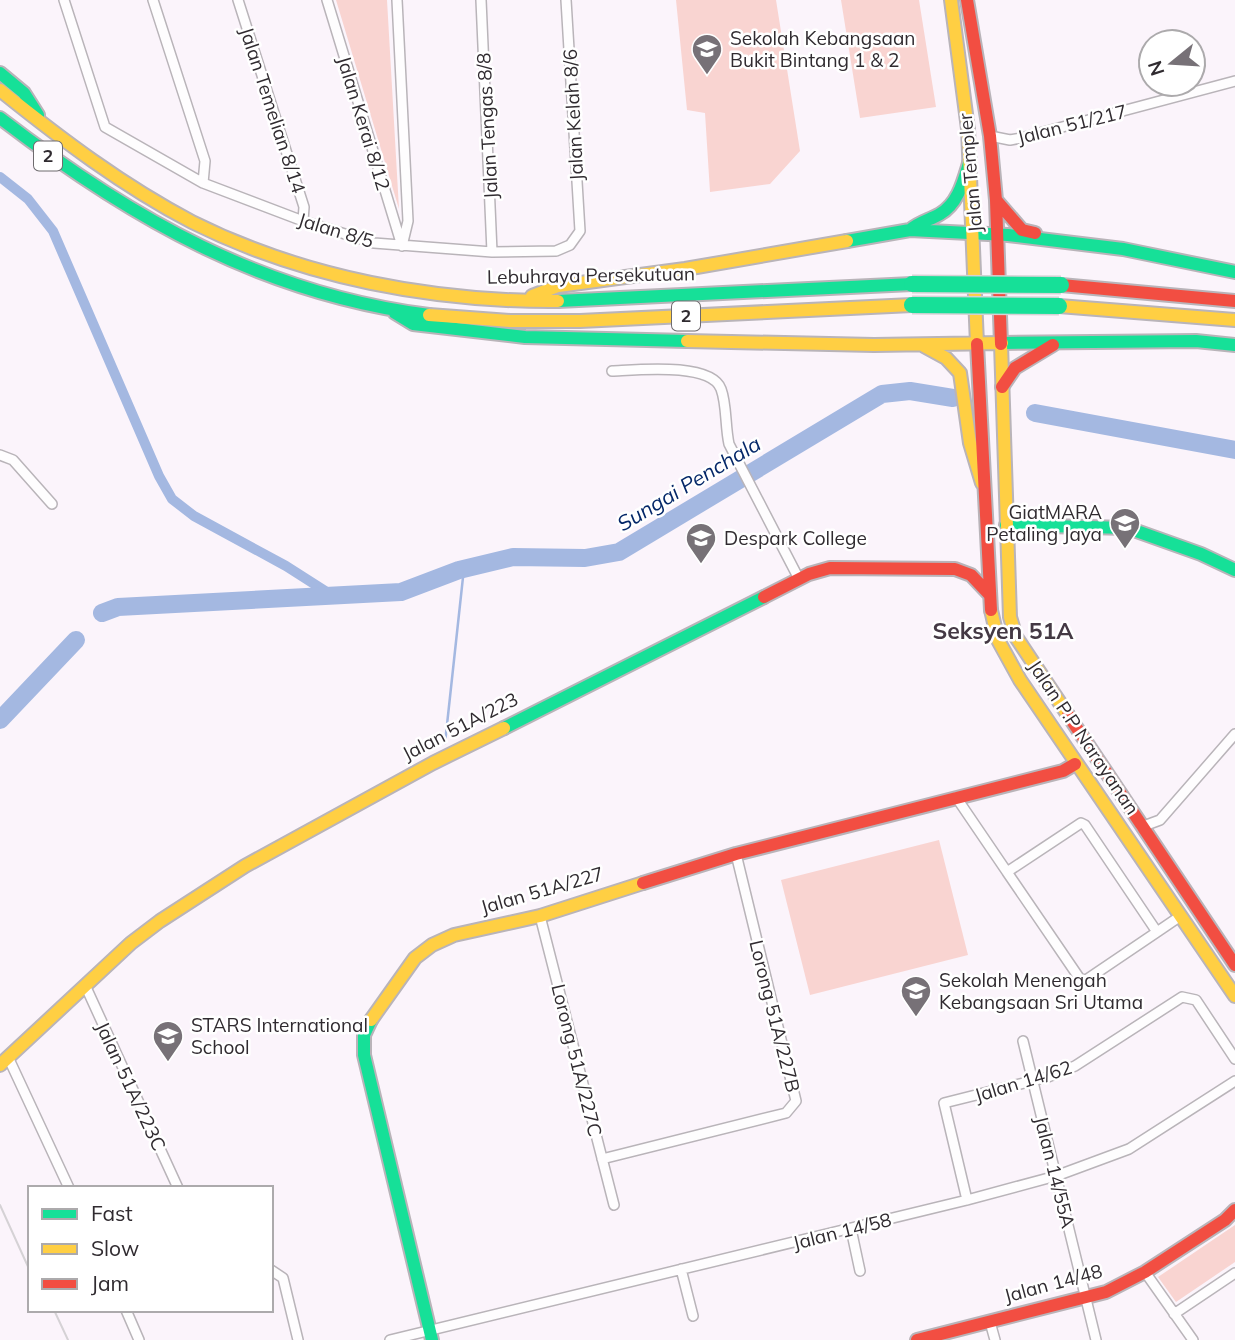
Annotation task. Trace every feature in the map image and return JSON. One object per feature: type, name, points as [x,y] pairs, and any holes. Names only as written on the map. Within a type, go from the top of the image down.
[{"type":"main road","name":"Jalan Templer","points":[[951,0],[970,160],[977,344]]},
{"type":"main road","name":"Jalan Templer","points":[[967,0],[990,136],[996,200],[1001,344]]},
{"type":"main road","points":[[0,74],[24,93],[46,127]]},
{"type":"main road","name":"Lebuhraya Persekutuan","points":[[0,90],[46,127],[133,188],[197,223],[264,253],[372,283],[427,292],[520,300],[634,298],[912,284],[1061,285],[1235,301]]},
{"type":"main road","name":"2","points":[[0,118],[98,192],[163,231],[259,273],[335,297],[388,309],[460,319],[524,322],[635,319],[912,304],[1059,306],[1235,320]]},
{"type":"main road","points":[[910,230],[921,220],[950,207],[959,193],[970,160]]},
{"type":"main road","points":[[996,200],[1023,230],[1182,259],[1235,272]]},
{"type":"main road","points":[[520,300],[558,286],[685,269],[910,230],[972,232],[1091,244]]},
{"type":"main road","points":[[388,309],[413,324],[525,337],[921,345],[1196,341],[1235,345]]},
{"type":"main road","name":"Jalan P.P Narayanan","points":[[977,344],[989,594],[998,640],[1020,680],[1075,764],[1235,996]]},
{"type":"main road","name":"Jalan P.P Narayanan","points":[[1001,344],[1010,617],[1016,637],[1235,965]]},
{"type":"main road","points":[[1002,387],[1015,368],[1055,344]]},
{"type":"main road","points":[[921,345],[946,358],[960,373],[967,425],[982,483]]},
{"type":"main road","points":[[1006,525],[1128,528],[1200,554],[1235,570]]},
{"type":"main road","name":"Jalan 51A/223","points":[[4,1061],[85,985],[159,921],[297,836],[433,763],[799,579],[830,568],[947,568],[966,570],[989,594]]},
{"type":"main road","name":"Jalan 51A/227","points":[[431,1335],[364,1055],[366,1028],[415,958],[432,945],[454,935],[540,916],[736,853],[1063,771],[1075,764]]},
{"type":"main road","name":"Jalan 14/48","points":[[917,1340],[1086,1298],[1120,1286],[1232,1215]]},
{"type":"street","name":"Jalan 8/5","points":[[64,0],[105,127],[203,183],[303,221],[374,243],[492,252],[556,251],[570,245],[580,231]]},
{"type":"street","points":[[153,0],[205,162],[203,183]]},
{"type":"street","name":"Jalan Temelian 8/14","points":[[238,0],[304,207],[303,221]]},
{"type":"street","name":"Jalan Kerai 8/12","points":[[327,0],[402,246]]},
{"type":"street","points":[[397,0],[408,221],[402,246]]},
{"type":"street","name":"Jalan Tengas 8/8","points":[[481,0],[492,252]]},
{"type":"street","name":"Jalan Kelah 8/6","points":[[566,0],[580,231]]},
{"type":"street","name":"Jalan 51/217","points":[[990,136],[1010,140],[1021,138],[1235,82]]},
{"type":"street","points":[[612,371],[701,373],[718,383],[722,392],[726,429],[734,453],[799,579]]},
{"type":"street","points":[[0,455],[13,460],[52,504]]},
{"type":"street","points":[[1141,827],[1160,820],[1235,734]]},
{"type":"street","points":[[956,797],[1080,979],[1086,980],[1179,916]]},
{"type":"street","points":[[1007,872],[1080,823],[1085,825],[1157,932]]},
{"type":"street","name":"Lorong 51A/227B","points":[[602,1159],[786,1113],[796,1101],[736,853]]},
{"type":"street","name":"Lorong 51A/227C","points":[[540,916],[614,1205]]},
{"type":"street","name":"Jalan 51A/223C","points":[[85,985],[177,1186]]},
{"type":"street","name":"Jalan 14/62","points":[[967,1200],[944,1103],[1033,1081],[1076,1066],[1182,997],[1196,1000],[1235,1059]]},
{"type":"street","name":"Jalan 14/55A","points":[[1024,1044],[1096,1340]]},
{"type":"street","points":[[4,1061],[68,1186]]},
{"type":"street","name":"Jalan 14/58","points":[[390,1340],[431,1335],[681,1269],[1056,1176],[1129,1149],[1235,1081]]},
{"type":"street","points":[[850,1228],[860,1271]]},
{"type":"street","points":[[681,1269],[692,1316]]},
{"type":"street","points":[[273,1271],[283,1278],[298,1340]]},
{"type":"street","points":[[1145,1272],[1192,1340]]},
{"type":"street","points":[[1174,1314],[1235,1273]]},
{"type":"street","points":[[127,1312],[139,1340]]},
{"type":"street","points":[[990,1322],[995,1340]]},
{"type":"shaded area","points":[[336,0],[387,0],[399,209]]},
{"type":"shaded area","points":[[676,0],[776,0],[800,151],[770,184],[710,192],[705,113],[687,110]]},
{"type":"shaded area","points":[[841,0],[919,0],[936,107],[860,118]]},
{"type":"shaded area","points":[[939,840],[968,955],[810,995],[781,880]]},
{"type":"shaded area","points":[[1235,1225],[1235,1262],[1176,1302],[1158,1277]]},
{"type":"waterway","points":[[0,177],[28,199],[53,231],[159,476],[172,499],[194,516],[286,566],[333,596]]},
{"type":"waterway","name":"Sungai Penchala","points":[[102,613],[118,607],[401,592],[459,570],[513,557],[585,558],[619,552],[882,394],[910,391],[953,398]]},
{"type":"waterway","name":"Sungai Penchala","points":[[1035,413],[1235,450]]},
{"type":"waterway","points":[[445,743],[464,568]]},
{"type":"waterway","name":"Sungai Penchala","points":[[0,720],[76,640]]},
{"type":"tram line","points":[[0,1205],[28,1267]]},
{"type":"tram line","points":[[55,1312],[68,1340]]},
{"type":"traffic: fast","points":[[0,73],[24,93],[38,115]]},
{"type":"traffic: fast","points":[[0,118],[99,188],[149,219],[201,246],[255,270],[310,289],[368,305],[429,315]]},
{"type":"traffic: fast","points":[[910,230],[940,214],[952,204],[960,190],[970,160]]},
{"type":"traffic: fast","points":[[847,241],[910,230],[1008,235],[1123,249],[1235,272]]},
{"type":"traffic: fast","points":[[558,301],[912,284]]},
{"type":"traffic: fast","points":[[912,284],[1061,285]]},
{"type":"traffic: fast","points":[[912,305],[1059,306]]},
{"type":"traffic: fast","points":[[395,313],[413,324],[525,337],[687,341]]},
{"type":"traffic: fast","points":[[1002,343],[1196,341],[1235,345]]},
{"type":"traffic: fast","points":[[1006,525],[1128,528],[1201,554],[1235,570]]},
{"type":"traffic: fast","points":[[504,728],[764,597]]},
{"type":"traffic: fast","points":[[371,1020],[364,1035],[364,1055],[432,1340]]},
{"type":"traffic: slow","points":[[951,0],[968,129],[977,344]]},
{"type":"traffic: slow","points":[[0,90],[69,144],[117,177],[166,208],[235,242],[324,272],[370,283],[464,297],[558,301]]},
{"type":"traffic: slow","points":[[532,296],[558,286],[685,269],[847,241]]},
{"type":"traffic: slow","points":[[429,315],[510,321],[580,321],[912,305]]},
{"type":"traffic: slow","points":[[1059,306],[1235,320]]},
{"type":"traffic: slow","points":[[687,341],[874,345],[1002,343]]},
{"type":"traffic: slow","points":[[1001,344],[1010,617],[1016,637],[1068,715]]},
{"type":"traffic: slow","points":[[924,346],[946,358],[960,373],[970,443],[982,483]]},
{"type":"traffic: slow","points":[[991,610],[998,640],[1020,680],[1235,996]]},
{"type":"traffic: slow","points":[[0,1065],[131,943],[160,921],[245,866],[433,763],[504,728]]},
{"type":"traffic: slow","points":[[371,1020],[415,958],[432,945],[454,935],[540,916],[643,883]]},
{"type":"traffic: jam","points":[[967,0],[990,136],[996,200],[1001,344]]},
{"type":"traffic: jam","points":[[996,200],[1022,230],[1035,233]]},
{"type":"traffic: jam","points":[[1061,285],[1235,301]]},
{"type":"traffic: jam","points":[[977,344],[991,610]]},
{"type":"traffic: jam","points":[[1002,387],[1015,368],[1053,345]]},
{"type":"traffic: jam","points":[[764,597],[809,574],[830,568],[955,569],[971,575],[989,594]]},
{"type":"traffic: jam","points":[[1068,715],[1235,965]]},
{"type":"traffic: jam","points":[[643,883],[736,854],[1063,771],[1075,764]]},
{"type":"traffic: jam","points":[[917,1340],[1106,1292],[1145,1272],[1225,1220],[1235,1210]]},
{"type":"place","name":"Sekolah Kebangsaan Bukit Bintang 1 & 2","points":[[707,76]]},
{"type":"place","name":"GiatMARA Petaling Jaya","points":[[1125,550]]},
{"type":"place","name":"Despark College","points":[[701,565]]},
{"type":"place","name":"Sekolah Menengah Kebangsaan Sri Utama","points":[[916,1018]]},
{"type":"place","name":"STARS International School","points":[[168,1063]]},
{"type":"district","name":"Seksyen 51A","points":[[1003,631]]}]
